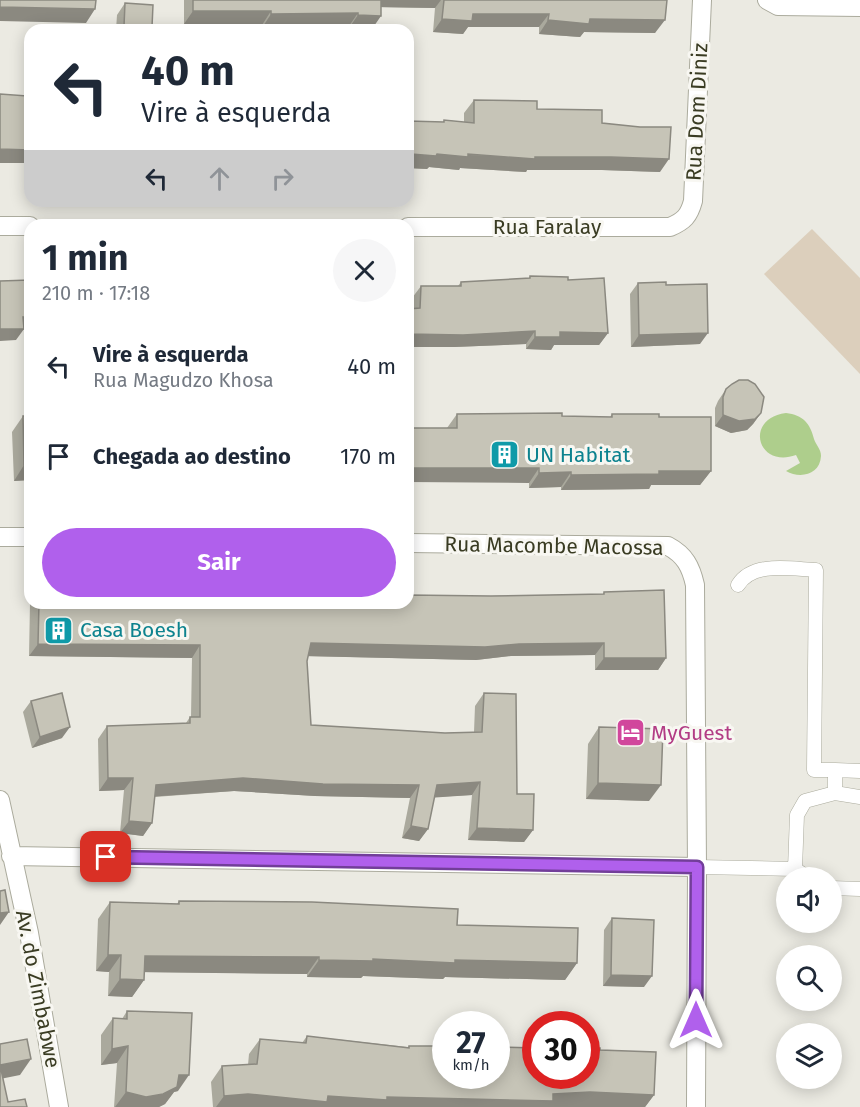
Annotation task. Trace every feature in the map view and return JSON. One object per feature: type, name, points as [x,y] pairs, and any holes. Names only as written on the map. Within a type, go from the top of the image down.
[{"type":"street","name":"Rua Dom Diniz","points":[[684,221],[693,201],[702,0]]},
{"type":"street","points":[[767,0],[778,6],[860,7]]},
{"type":"street","name":"Rua Faralay","points":[[414,227],[670,227],[684,221]]},
{"type":"street","points":[[0,226],[24,226]]},
{"type":"street","points":[[0,537],[24,537]]},
{"type":"street","name":"Rua Macombe Macossa","points":[[414,543],[668,546],[679,552],[691,568],[695,585],[697,867]]},
{"type":"street","name":"Av. do Zimbabwe","points":[[0,800],[29,933],[59,1107]]},
{"type":"street","points":[[11,856],[697,867],[696,1107]]},
{"type":"lane","points":[[738,585],[743,577],[764,569],[816,570],[814,770],[860,771]]},
{"type":"lane","points":[[835,770],[835,793]]},
{"type":"lane","points":[[795,867],[797,814],[805,801],[835,793],[860,797]]},
{"type":"lane","points":[[697,867],[776,869]]},
{"type":"lane","points":[[842,888],[860,889]]},
{"type":"shaded area","points":[[812,229],[860,278],[860,374],[764,274]]},
{"type":"shaded area","points":[[786,413],[805,421],[820,451],[820,462],[808,474],[797,475],[786,471],[800,463],[796,455],[783,457],[772,455],[761,442],[760,433],[764,424],[773,417]]},
{"type":"building","points":[[0,0],[96,0],[95,9],[0,7]]},
{"type":"building","points":[[193,0],[381,0],[381,16],[358,15],[358,13],[271,14],[271,11],[193,11]]},
{"type":"building","points":[[444,0],[667,0],[665,20],[590,19],[589,24],[548,20],[549,14],[473,14],[472,21],[442,19]]},
{"type":"building","points":[[125,3],[153,5],[152,24],[124,24]]},
{"type":"building","points":[[0,94],[24,96],[24,150],[0,149]]},
{"type":"building","points":[[474,100],[537,101],[537,109],[602,110],[602,123],[671,127],[669,159],[535,157],[535,159],[468,154],[468,157],[414,154],[414,121],[444,122],[444,120],[474,123]]},
{"type":"building","points":[[530,276],[568,277],[568,280],[604,278],[608,333],[560,332],[560,337],[535,337],[535,331],[463,335],[414,334],[414,308],[420,308],[421,286],[461,286],[461,282],[530,278]]},
{"type":"building","points":[[24,280],[24,329],[0,329],[0,281]]},
{"type":"building","points":[[666,282],[666,285],[707,284],[708,333],[639,335],[638,283]]},
{"type":"building","points":[[739,380],[748,380],[755,384],[764,397],[761,413],[755,419],[739,421],[723,415],[723,397],[726,389]]},
{"type":"building","points":[[562,413],[562,416],[612,417],[612,414],[659,414],[659,417],[711,417],[711,471],[571,475],[571,472],[539,473],[539,468],[414,468],[414,428],[457,428],[457,414]]},
{"type":"building","points":[[23,416],[24,416],[24,465]]},
{"type":"building","points":[[664,590],[666,658],[604,658],[604,643],[519,644],[485,647],[311,643],[307,661],[311,725],[445,733],[482,732],[484,693],[516,694],[517,794],[534,794],[533,830],[477,828],[480,782],[437,785],[428,829],[411,826],[419,785],[323,784],[243,778],[156,785],[152,823],[129,821],[133,778],[108,778],[107,726],[190,723],[190,717],[200,717],[200,645],[38,644],[39,609],[414,609],[414,595],[491,596],[604,594],[604,592]]},
{"type":"building","points":[[62,693],[70,727],[40,737],[31,701]]},
{"type":"building","points":[[599,727],[663,729],[661,785],[598,783]]},
{"type":"building","points":[[5,890],[9,912],[0,913],[0,891]]},
{"type":"building","points":[[179,901],[312,902],[458,909],[457,925],[578,928],[577,963],[455,960],[455,963],[373,959],[373,961],[319,960],[319,957],[145,956],[144,980],[120,979],[121,955],[108,955],[110,902],[179,904]]},
{"type":"building","points":[[612,918],[654,920],[652,976],[611,975]]},
{"type":"building","points":[[127,1011],[192,1013],[189,1075],[179,1075],[177,1087],[163,1094],[146,1097],[126,1092],[128,1046],[112,1049],[113,1018],[127,1019]]},
{"type":"building","points":[[307,1036],[409,1048],[409,1046],[432,1046],[432,1089],[510,1089],[510,1047],[522,1048],[522,1089],[600,1089],[600,1050],[656,1052],[654,1095],[590,1092],[553,1094],[553,1101],[387,1097],[387,1100],[328,1096],[327,1102],[248,1094],[224,1096],[222,1066],[257,1064],[260,1039],[306,1043]]},
{"type":"building","points":[[27,1039],[31,1059],[0,1065],[0,1044]]},
{"type":"building","points":[[0,1065],[8,1102],[25,1099],[27,1107],[0,1107]]},
{"type":"place","name":"UN Habitat","points":[[505,455]]},
{"type":"place","name":"Casa Boesh","points":[[59,630]]},
{"type":"place","name":"MyGuest","points":[[630,733]]},
{"type":"route","points":[[106,857],[697,867],[696,1020]]}]
